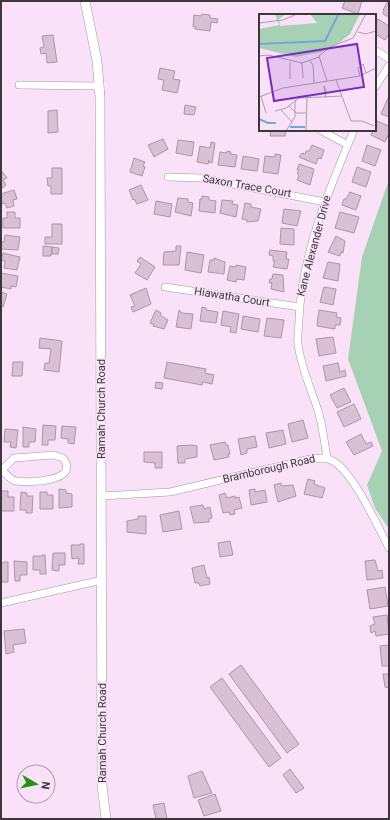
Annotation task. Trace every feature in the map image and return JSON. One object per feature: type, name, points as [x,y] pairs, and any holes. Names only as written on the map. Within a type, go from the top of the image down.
[{"type":"main road","name":"Ramah Church Road","points":[[85,1],[98,61],[100,86],[102,785],[106,819]]},
{"type":"street","points":[[376,51],[389,59]]},
{"type":"street","points":[[376,86],[389,66]]},
{"type":"street","points":[[19,85],[100,86]]},
{"type":"street","points":[[322,131],[348,145]]},
{"type":"street","name":"Kane Alexander Drive","points":[[327,459],[323,428],[301,363],[298,342],[300,307],[305,271],[325,202],[354,131]]},
{"type":"street","name":"Saxon Trace Court","points":[[168,176],[201,178],[325,202]]},
{"type":"street","name":"Hiawatha Court","points":[[164,287],[300,307]]},
{"type":"street","points":[[54,455],[63,458],[66,465],[66,470],[63,475],[58,478],[25,481],[13,480],[2,470],[14,458],[54,455]]},
{"type":"street","name":"Bramborough Road","points":[[102,496],[170,492],[310,459],[327,459],[333,461],[350,477],[389,548]]},
{"type":"street","points":[[1,603],[102,580]]},
{"type":"green space","points":[[389,180],[389,529],[375,508],[367,485],[382,451],[348,359],[362,257]]},
{"type":"building","points":[[345,1],[362,1],[358,14],[342,8]]},
{"type":"building","points":[[388,1],[389,17],[383,14],[383,10]]},
{"type":"building","points":[[202,14],[210,15],[210,18],[218,19],[217,23],[211,22],[210,31],[195,29],[196,27],[193,27],[194,15],[201,16]]},
{"type":"building","points":[[378,19],[389,26],[389,34],[385,40],[376,35],[376,23]]},
{"type":"building","points":[[53,35],[57,62],[47,63],[46,53],[41,54],[40,48],[44,47],[42,36]]},
{"type":"building","points":[[160,68],[175,71],[173,79],[180,80],[177,93],[162,90],[164,80],[158,79]]},
{"type":"building","points":[[388,98],[389,99],[389,117],[381,114]]},
{"type":"building","points":[[185,105],[196,107],[194,115],[184,114]]},
{"type":"building","points":[[57,110],[58,132],[48,133],[48,111]]},
{"type":"building","points":[[377,121],[389,126],[389,133],[385,142],[371,135],[373,131],[376,131]]},
{"type":"building","points":[[271,131],[286,131],[285,136],[270,136]]},
{"type":"building","points":[[163,139],[168,149],[154,157],[148,145]]},
{"type":"building","points":[[178,140],[194,142],[192,156],[176,153]]},
{"type":"building","points":[[211,142],[215,143],[212,163],[209,162],[209,160],[208,164],[197,162],[200,146],[210,148]]},
{"type":"building","points":[[312,145],[324,150],[321,159],[318,158],[316,164],[299,157],[302,153],[305,154],[306,151],[309,151]]},
{"type":"building","points":[[367,145],[381,150],[375,166],[362,161]]},
{"type":"building","points":[[227,151],[231,152],[230,154],[237,155],[235,167],[218,165],[220,152],[227,153]]},
{"type":"building","points":[[275,154],[281,155],[278,174],[263,172],[265,156],[275,157]]},
{"type":"building","points":[[243,156],[259,159],[257,171],[241,169]]},
{"type":"building","points":[[134,158],[145,162],[142,176],[130,172]]},
{"type":"building","points":[[299,164],[314,169],[310,185],[297,180],[299,176],[297,173],[299,171],[297,170]]},
{"type":"building","points":[[357,167],[371,172],[366,187],[352,182]]},
{"type":"building","points":[[52,168],[62,168],[62,194],[51,194],[51,186],[48,186],[47,178],[52,178]]},
{"type":"building","points":[[1,170],[7,178],[3,180],[6,185],[1,189]]},
{"type":"building","points":[[141,185],[148,200],[137,204],[134,199],[133,200],[129,190]]},
{"type":"building","points":[[14,190],[17,199],[13,200],[14,206],[7,208],[5,203],[2,204],[1,194]]},
{"type":"building","points":[[350,192],[361,196],[356,210],[342,205],[344,199],[346,199]]},
{"type":"building","points":[[202,196],[209,197],[209,200],[216,201],[215,213],[199,211],[200,199],[202,199]]},
{"type":"building","points":[[178,198],[188,199],[188,202],[193,203],[191,216],[175,212]]},
{"type":"building","points":[[222,200],[233,201],[232,204],[238,205],[236,217],[220,213]]},
{"type":"building","points":[[156,201],[172,204],[170,217],[154,214]]},
{"type":"building","points":[[245,203],[251,204],[251,207],[261,209],[258,221],[247,222],[247,220],[242,219]]},
{"type":"building","points":[[284,209],[301,211],[297,226],[282,223]]},
{"type":"building","points":[[7,212],[15,212],[15,218],[20,218],[20,228],[3,228],[3,218],[7,218]]},
{"type":"building","points":[[340,212],[359,217],[354,233],[335,228]]},
{"type":"building","points":[[52,224],[62,224],[62,244],[45,244],[45,237],[52,237]]},
{"type":"building","points":[[281,228],[294,229],[294,245],[280,244]]},
{"type":"building","points":[[5,235],[20,237],[18,250],[1,249],[1,242],[4,242]]},
{"type":"building","points":[[336,236],[345,241],[343,253],[341,252],[340,256],[328,252]]},
{"type":"building","points":[[43,246],[52,247],[51,256],[43,256]]},
{"type":"building","points":[[176,246],[181,246],[179,265],[163,265],[164,252],[176,251]]},
{"type":"building","points":[[52,247],[59,248],[58,254],[52,254]]},
{"type":"building","points":[[270,250],[287,252],[286,259],[289,259],[287,269],[273,267],[275,261],[273,261],[273,256],[269,255]]},
{"type":"building","points":[[187,252],[204,255],[201,273],[185,270]]},
{"type":"building","points":[[3,253],[20,257],[17,270],[4,268],[5,261],[1,260]]},
{"type":"building","points":[[140,257],[155,267],[147,280],[135,273],[141,264],[137,261]]},
{"type":"building","points":[[214,258],[225,262],[224,274],[208,272],[210,260],[214,260]]},
{"type":"building","points":[[328,262],[340,264],[338,281],[323,278]]},
{"type":"building","points":[[236,265],[246,267],[244,280],[237,279],[236,282],[227,280],[230,266],[236,267]]},
{"type":"building","points":[[1,273],[18,276],[16,287],[11,286],[11,289],[1,287]]},
{"type":"building","points":[[273,274],[283,275],[284,292],[271,289],[272,283],[269,283]]},
{"type":"building","points":[[324,287],[336,289],[333,305],[320,302]]},
{"type":"building","points":[[146,288],[151,304],[133,312],[131,307],[135,306],[130,295]]},
{"type":"building","points":[[1,292],[7,294],[3,307],[1,306]]},
{"type":"building","points":[[202,307],[206,308],[206,310],[218,312],[216,323],[200,321]]},
{"type":"building","points":[[156,310],[161,313],[160,315],[168,320],[164,329],[153,326],[154,325],[150,323]]},
{"type":"building","points":[[179,310],[182,313],[193,314],[191,329],[176,327]]},
{"type":"building","points":[[319,310],[337,313],[336,317],[341,318],[340,325],[335,325],[335,329],[317,326]]},
{"type":"building","points":[[223,311],[239,314],[236,333],[230,332],[231,327],[221,325]]},
{"type":"building","points":[[243,316],[260,319],[258,332],[241,329]]},
{"type":"building","points":[[267,318],[284,320],[281,338],[264,336]]},
{"type":"building","points":[[333,337],[336,353],[319,356],[316,339]]},
{"type":"building","points":[[40,338],[62,341],[59,372],[44,370],[45,363],[49,363],[51,349],[39,348]]},
{"type":"building","points":[[13,362],[23,362],[22,376],[12,376]]},
{"type":"building","points":[[167,362],[206,369],[205,373],[214,375],[212,384],[203,382],[202,385],[164,378]]},
{"type":"building","points":[[338,363],[340,372],[345,370],[346,376],[326,381],[323,366]]},
{"type":"building","points":[[156,382],[163,383],[162,389],[155,388]]},
{"type":"building","points":[[344,388],[351,402],[337,408],[330,395]]},
{"type":"building","points":[[354,404],[361,419],[344,427],[337,412]]},
{"type":"building","points":[[303,420],[308,438],[292,442],[288,424]]},
{"type":"building","points":[[43,425],[56,426],[55,440],[48,440],[48,445],[42,445]]},
{"type":"building","points":[[62,426],[76,427],[74,444],[68,443],[68,439],[61,438]]},
{"type":"building","points":[[23,427],[36,429],[35,442],[29,442],[29,447],[23,447]]},
{"type":"building","points":[[5,429],[18,430],[16,448],[10,447],[11,442],[4,442]]},
{"type":"building","points":[[283,430],[286,444],[269,448],[266,433]]},
{"type":"building","points":[[361,434],[366,444],[371,442],[373,446],[354,455],[346,442]]},
{"type":"building","points":[[255,436],[257,447],[247,449],[247,453],[241,455],[238,439]]},
{"type":"building","points":[[225,442],[226,445],[228,445],[230,454],[228,454],[229,457],[214,460],[210,445]]},
{"type":"building","points":[[177,446],[197,446],[197,457],[185,459],[185,463],[178,463]]},
{"type":"building","points":[[144,452],[162,452],[162,468],[155,468],[155,463],[144,462]]},
{"type":"building","points":[[308,479],[315,481],[314,484],[325,488],[322,498],[304,494]]},
{"type":"building","points":[[281,483],[282,486],[293,485],[296,496],[278,502],[274,485]]},
{"type":"building","points":[[59,489],[66,490],[66,493],[72,494],[72,507],[59,508]]},
{"type":"building","points":[[255,489],[255,492],[265,490],[267,502],[251,505],[249,490]]},
{"type":"building","points":[[1,491],[8,491],[8,497],[14,497],[14,511],[1,511]]},
{"type":"building","points":[[21,492],[27,493],[27,496],[33,496],[32,513],[26,513],[26,510],[20,510]]},
{"type":"building","points":[[40,492],[47,492],[47,495],[53,495],[53,509],[40,509]]},
{"type":"building","points":[[225,493],[227,498],[235,496],[235,498],[239,497],[242,508],[234,510],[235,514],[230,515],[229,512],[223,513],[219,495]]},
{"type":"building","points":[[203,505],[204,509],[210,507],[212,518],[209,519],[209,522],[194,523],[190,507]]},
{"type":"building","points":[[179,511],[182,529],[163,532],[160,515]]},
{"type":"building","points":[[138,516],[146,516],[146,534],[127,532],[127,521],[138,519]]},
{"type":"building","points":[[230,541],[233,555],[220,557],[218,543]]},
{"type":"building","points":[[84,544],[84,564],[78,564],[79,558],[72,559],[71,545]]},
{"type":"building","points":[[53,553],[65,553],[65,565],[59,565],[59,571],[52,570]]},
{"type":"building","points":[[45,555],[46,574],[40,574],[40,570],[33,570],[33,556]]},
{"type":"building","points":[[375,560],[378,571],[382,570],[383,578],[367,580],[365,561]]},
{"type":"building","points":[[14,561],[27,562],[27,575],[20,575],[20,581],[15,581]]},
{"type":"building","points":[[8,562],[8,582],[2,582],[1,577],[1,564]]},
{"type":"building","points":[[204,565],[210,584],[200,586],[199,583],[195,583],[192,568]]},
{"type":"building","points":[[385,587],[388,606],[370,609],[367,590]]},
{"type":"building","points":[[387,615],[389,634],[376,636],[375,631],[371,633],[370,626],[375,624],[373,617]]},
{"type":"building","points":[[24,629],[26,643],[13,645],[14,652],[6,654],[4,631]]},
{"type":"building","points":[[389,645],[389,666],[382,666],[380,646]]},
{"type":"building","points":[[241,665],[299,744],[287,753],[229,674]]},
{"type":"building","points":[[383,674],[389,674],[389,688],[385,687]]},
{"type":"building","points":[[222,678],[281,758],[269,767],[210,687]]},
{"type":"building","points":[[290,769],[304,788],[296,793],[283,775]]},
{"type":"building","points":[[202,771],[212,793],[194,798],[188,776]]},
{"type":"building","points":[[215,794],[221,811],[204,816],[198,800]]},
{"type":"building","points":[[164,803],[167,819],[156,819],[153,805]]}]
